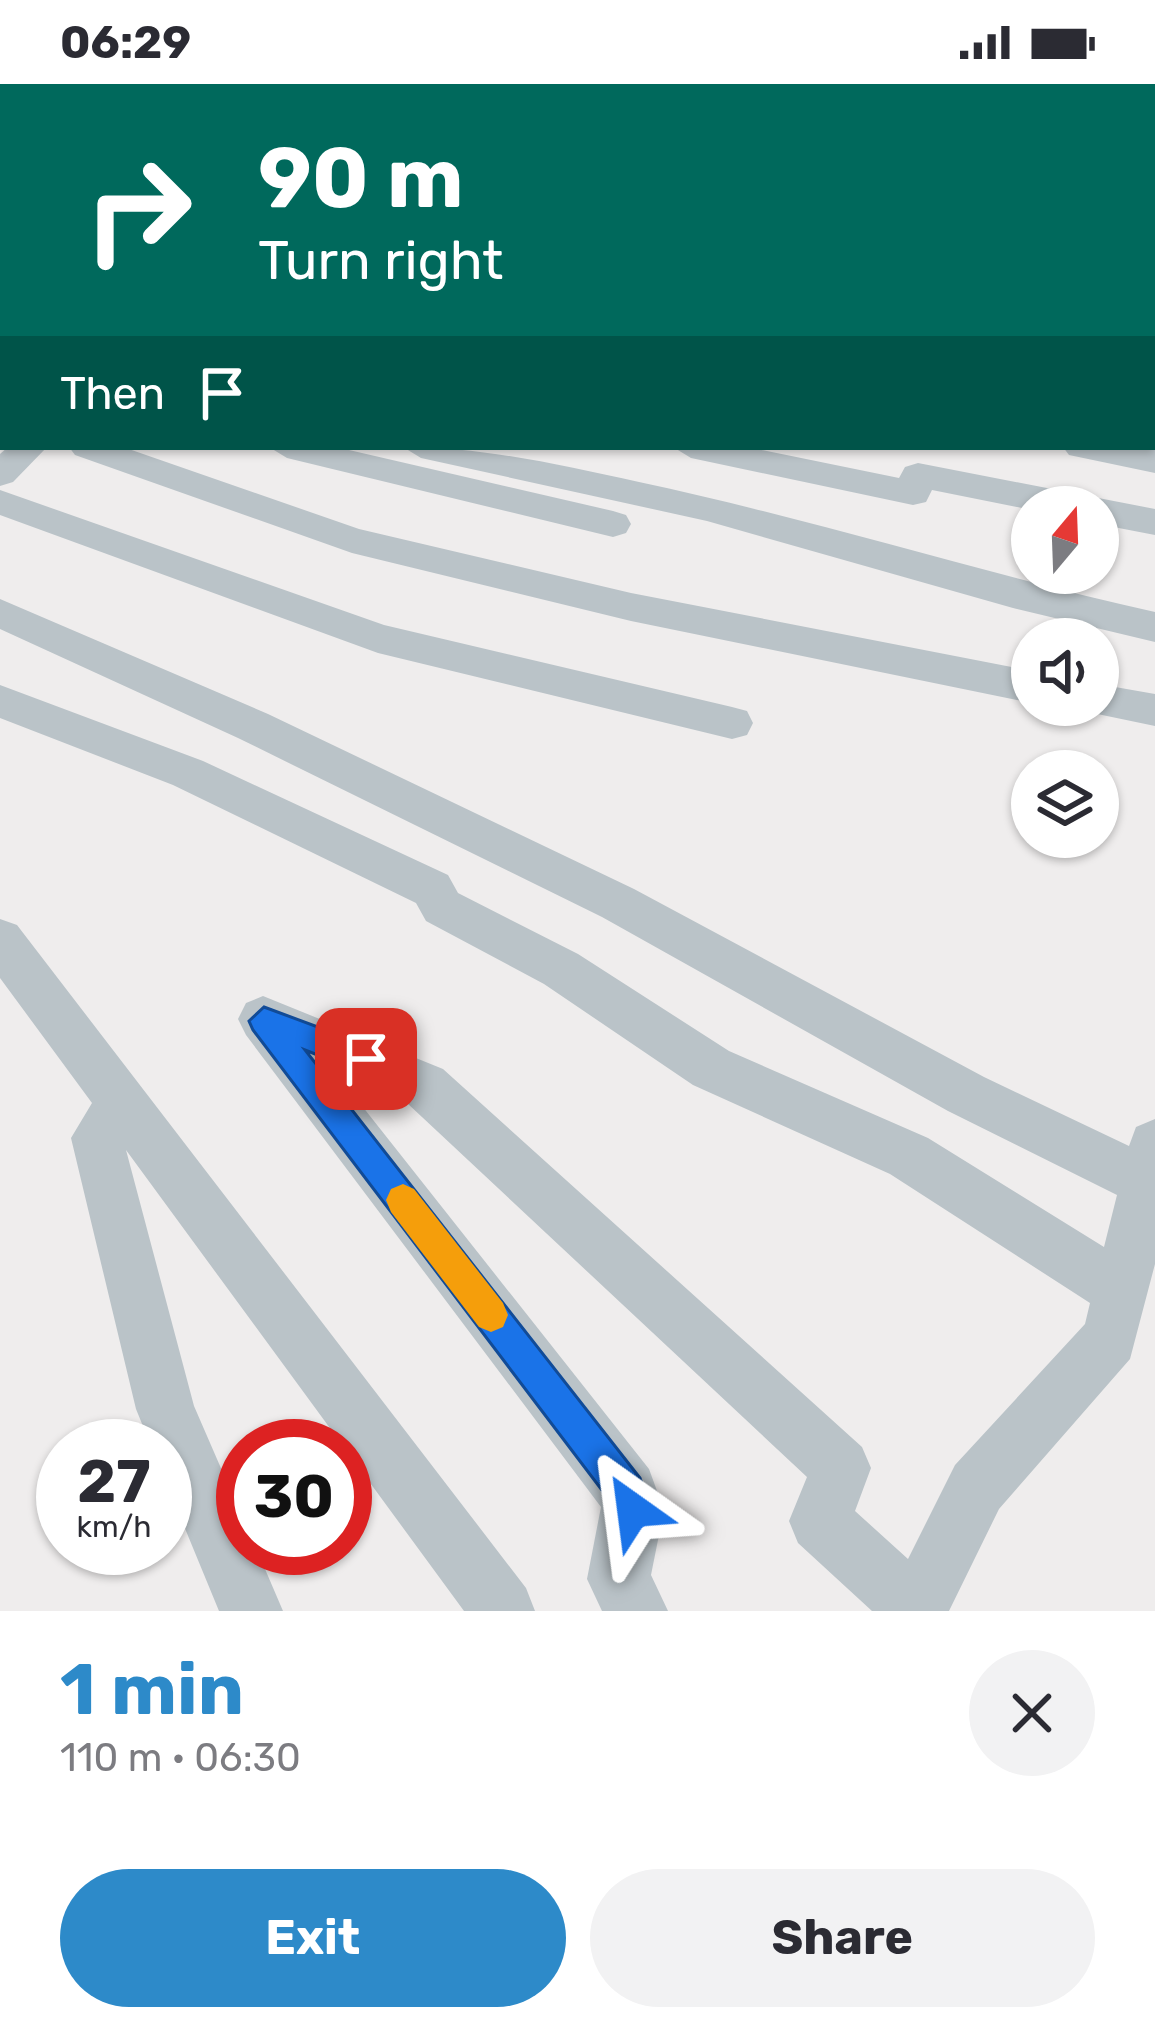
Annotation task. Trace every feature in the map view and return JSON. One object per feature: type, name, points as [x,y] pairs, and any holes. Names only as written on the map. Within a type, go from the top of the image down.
[{"type":"street","points":[[0,474],[25,450]]},
{"type":"street","points":[[96,450],[352,540],[631,607],[1011,683]]},
{"type":"street","points":[[313,450],[410,461],[726,514],[1013,594],[1155,626]]},
{"type":"street","points":[[706,450],[913,493],[918,476],[1011,494]]},
{"type":"street","points":[[1097,450],[1155,461]]},
{"type":"street","points":[[352,540],[410,461]]},
{"type":"street","points":[[410,461],[613,524]]},
{"type":"street","points":[[0,502],[378,638],[732,723]]},
{"type":"street","points":[[1119,515],[1155,522]]},
{"type":"street","points":[[0,613],[253,726],[618,903],[966,1094],[1151,1164],[1110,1339],[976,1487],[916,1610],[820,1521],[841,1468],[425,1086],[255,1009],[627,1491],[633,1510],[619,1579],[636,1611]]},
{"type":"street","points":[[0,701],[188,773],[432,890],[442,907],[561,969],[711,1068],[909,1156],[1122,1291]]},
{"type":"street","points":[[1119,704],[1155,710]]},
{"type":"street","points":[[0,940],[503,1611]]},
{"type":"street","points":[[124,1103],[97,1138],[166,1409],[251,1611]]},
{"type":"slow traffic","points":[[403,1200],[491,1315]]},
{"type":"route","points":[[366,1059],[264,1021],[627,1491],[633,1510]]}]
